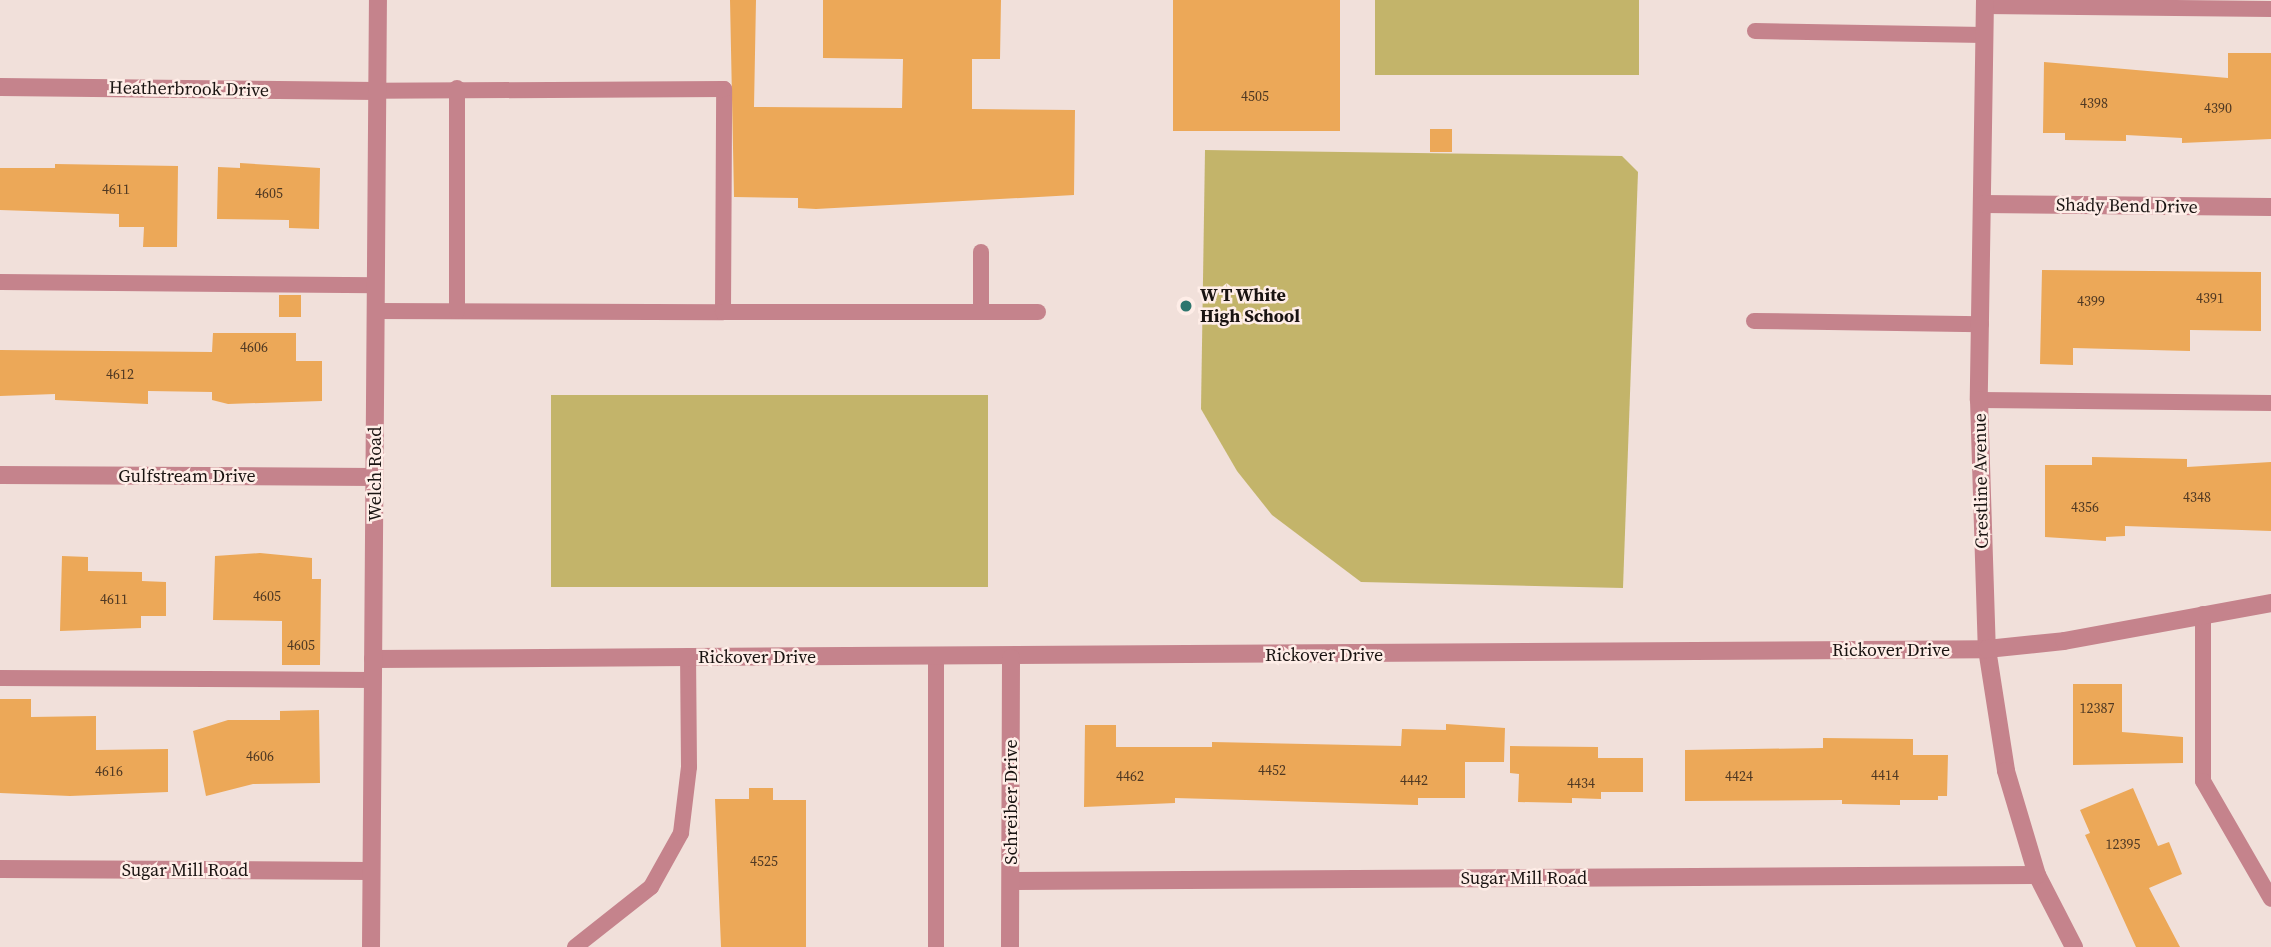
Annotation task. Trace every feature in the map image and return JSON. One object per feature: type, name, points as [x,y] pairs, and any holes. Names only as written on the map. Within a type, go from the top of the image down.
[{"type":"street","name":"Welch Road","points":[[371,947],[378,0]]},
{"type":"street","name":"Crestline Avenue","points":[[1985,3],[1979,400],[1987,649],[2006,771],[2037,874],[2074,947]]},
{"type":"street","name":"Heatherbrook Drive","points":[[0,88],[377,91]]},
{"type":"street","name":"Shady Bend Drive","points":[[1983,204],[2271,207]]},
{"type":"street","name":"Gulfstream Drive","points":[[0,475],[374,477]]},
{"type":"street","name":"Rickover Drive","points":[[373,659],[688,656],[1011,658],[1987,649],[2064,641],[2271,603]]},
{"type":"street","name":"Schreiber Drive","points":[[1010,947],[1011,658]]},
{"type":"street","name":"Sugar Mill Road","points":[[0,869],[371,871]]},
{"type":"street","name":"Sugar Mill Road","points":[[1011,881],[2037,874]]},
{"type":"lane","points":[[1985,3],[2271,9]]},
{"type":"lane","points":[[1755,32],[1984,34]]},
{"type":"lane","points":[[457,88],[457,311]]},
{"type":"lane","points":[[377,91],[457,88],[724,89],[723,312]]},
{"type":"lane","points":[[981,252],[981,312]]},
{"type":"lane","points":[[0,282],[376,285]]},
{"type":"lane","points":[[376,311],[1038,312]]},
{"type":"lane","points":[[1754,321],[1980,324]]},
{"type":"lane","points":[[1979,400],[2271,403]]},
{"type":"lane","points":[[2203,614],[2203,782],[2271,899]]},
{"type":"lane","points":[[576,947],[651,887],[681,833],[690,767],[688,656]]},
{"type":"lane","points":[[936,657],[936,947]]},
{"type":"lane","points":[[0,678],[373,680]]},
{"type":"shaded area","points":[[1375,0],[1639,0],[1639,75],[1375,75]]},
{"type":"shaded area","points":[[1205,150],[1622,156],[1638,172],[1623,588],[1361,582],[1272,515],[1237,471],[1201,409]]},
{"type":"shaded area","points":[[551,395],[988,395],[988,587],[551,587]]},
{"type":"building","points":[[730,0],[756,0],[754,107],[902,108],[903,59],[823,58],[823,0],[1001,0],[1000,59],[972,59],[972,109],[1075,110],[1074,195],[816,209],[798,208],[798,198],[734,197]]},
{"type":"building","points":[[1173,0],[1340,0],[1340,131],[1173,131]]},
{"type":"building","points":[[2228,53],[2271,53],[2271,139],[2182,143],[2182,138],[2126,135],[2126,141],[2065,140],[2065,133],[2043,133],[2044,62],[2228,78]]},
{"type":"building","points":[[1430,129],[1452,129],[1452,152],[1430,152]]},
{"type":"building","points":[[240,163],[320,168],[319,229],[289,228],[289,220],[217,219],[218,167],[240,168]]},
{"type":"building","points":[[55,164],[178,166],[177,247],[143,247],[144,227],[119,227],[119,214],[0,210],[0,168],[55,168]]},
{"type":"building","points":[[2042,270],[2261,272],[2261,331],[2190,330],[2190,351],[2073,348],[2073,365],[2040,364]]},
{"type":"building","points":[[279,295],[301,295],[301,317],[279,317]]},
{"type":"building","points":[[213,333],[296,333],[296,361],[322,361],[322,401],[228,404],[212,400],[212,392],[148,391],[148,404],[55,400],[55,394],[0,396],[0,350],[212,352]]},
{"type":"building","points":[[2092,457],[2187,459],[2187,467],[2271,462],[2271,531],[2125,526],[2125,536],[2106,537],[2106,541],[2045,537],[2045,465],[2092,465]]},
{"type":"building","points":[[260,553],[312,558],[312,579],[321,579],[320,665],[282,665],[282,621],[213,620],[215,556]]},
{"type":"building","points":[[62,556],[88,557],[88,571],[142,572],[142,581],[166,582],[166,616],[141,616],[141,628],[60,631]]},
{"type":"building","points":[[2073,684],[2122,684],[2122,732],[2183,737],[2183,763],[2073,765]]},
{"type":"building","points":[[0,699],[31,699],[31,717],[96,716],[96,750],[168,749],[168,792],[70,796],[0,793]]},
{"type":"building","points":[[319,710],[320,783],[253,784],[206,796],[193,731],[228,720],[280,720],[280,711]]},
{"type":"building","points":[[1446,724],[1505,728],[1504,762],[1465,762],[1465,798],[1418,798],[1418,805],[1175,798],[1175,803],[1084,807],[1085,725],[1116,725],[1116,747],[1212,747],[1212,742],[1401,746],[1402,729],[1446,730]]},
{"type":"building","points":[[1823,738],[1913,739],[1913,755],[1948,755],[1947,796],[1938,796],[1938,800],[1900,800],[1900,805],[1842,804],[1842,800],[1685,801],[1685,750],[1823,748]]},
{"type":"building","points":[[1510,746],[1598,747],[1598,758],[1643,758],[1643,792],[1601,792],[1601,799],[1572,798],[1572,803],[1518,802],[1519,774],[1510,773]]},
{"type":"building","points":[[749,788],[773,788],[773,800],[806,800],[806,947],[721,947],[715,799],[749,799]]},
{"type":"building","points":[[2133,788],[2158,846],[2169,842],[2182,874],[2149,888],[2180,947],[2136,947],[2085,835],[2090,833],[2080,810]]},
{"type":"place","name":"W T White High School","points":[[1186,306]]}]
